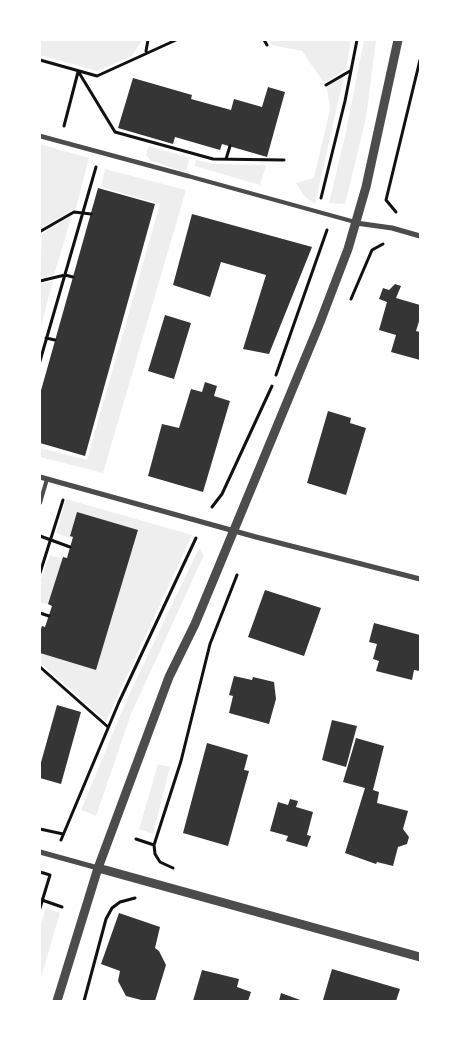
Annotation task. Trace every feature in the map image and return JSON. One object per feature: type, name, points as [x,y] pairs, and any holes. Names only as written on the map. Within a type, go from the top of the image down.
[{"type":"street","points":[[57,1001],[98,868],[169,678],[195,624],[232,530],[319,325],[356,223],[398,40]]},
{"type":"street","points":[[40,136],[188,176]]},
{"type":"street","points":[[356,223],[392,228],[420,236]]},
{"type":"street","points":[[40,477],[420,579]]},
{"type":"street","points":[[40,852],[420,957]]},
{"type":"lane","points":[[188,176],[356,223]]},
{"type":"lane","points":[[40,503],[47,479]]},
{"type":"path","points":[[146,52],[148,40]]},
{"type":"path","points":[[40,60],[97,76],[146,52],[176,40]]},
{"type":"path","points":[[264,40],[267,45]]},
{"type":"path","points":[[320,201],[351,71],[356,40]]},
{"type":"path","points":[[396,212],[386,200],[420,60]]},
{"type":"path","points":[[63,128],[78,71]]},
{"type":"path","points":[[78,71],[115,132],[201,156],[226,159],[284,160]]},
{"type":"path","points":[[326,85],[351,71]]},
{"type":"path","points":[[226,159],[230,146]]},
{"type":"path","points":[[40,361],[100,152]]},
{"type":"path","points":[[41,231],[74,212],[90,214]]},
{"type":"path","points":[[214,507],[275,378],[327,230]]},
{"type":"path","points":[[369,257],[376,247],[389,244]]},
{"type":"path","points":[[40,281],[65,275],[73,277]]},
{"type":"path","points":[[40,339],[55,340]]},
{"type":"path","points":[[40,573],[64,496]]},
{"type":"path","points":[[61,840],[108,727],[197,539],[193,533]]},
{"type":"path","points":[[40,536],[70,547]]},
{"type":"path","points":[[178,870],[160,862],[155,854],[154,845],[181,761],[210,644],[239,570]]},
{"type":"path","points":[[40,614],[49,616]]},
{"type":"path","points":[[40,667],[108,727]]},
{"type":"path","points":[[40,829],[63,834]]},
{"type":"path","points":[[136,839],[154,845]]},
{"type":"path","points":[[40,872],[50,875],[40,908]]},
{"type":"path","points":[[84,1001],[106,919],[112,908],[120,902],[139,898]]},
{"type":"path","points":[[42,900],[62,907]]},
{"type":"shaded area","points":[[40,40],[142,40],[132,56],[97,71],[40,55]]},
{"type":"shaded area","points":[[269,40],[351,40],[346,69],[324,83],[302,51],[271,45]]},
{"type":"shaded area","points":[[364,40],[376,40],[366,118],[345,204],[329,203],[345,136]]},
{"type":"shaded area","points":[[344,76],[315,204],[304,196],[296,183],[314,178],[330,109],[327,87]]},
{"type":"shaded area","points":[[40,144],[89,158],[76,208],[40,229]]},
{"type":"shaded area","points":[[149,146],[190,158],[186,172],[151,161],[146,155]]},
{"type":"shaded area","points":[[196,160],[214,164],[266,165],[260,185],[195,166]]},
{"type":"shaded area","points":[[105,169],[186,190],[103,473],[40,457],[40,448],[87,460],[160,204],[101,187]]},
{"type":"shaded area","points":[[72,215],[54,275],[40,278],[42,234]]},
{"type":"shaded area","points":[[53,281],[40,330],[40,284]]},
{"type":"shaded area","points":[[66,499],[192,535],[106,721],[42,664],[40,653],[96,670],[138,531],[77,512],[70,535],[73,539],[56,533]]},
{"type":"shaded area","points":[[199,548],[204,555],[131,714],[96,816],[81,810],[127,699]]},
{"type":"shaded area","points":[[50,555],[63,559],[48,604],[40,603],[40,582]]},
{"type":"shaded area","points":[[158,764],[170,767],[153,834],[139,829]]},
{"type":"shaded area","points":[[46,908],[60,913],[40,981],[40,926]]},
{"type":"building","points":[[133,78],[192,95],[191,99],[231,110],[234,99],[262,107],[268,87],[285,92],[267,157],[222,144],[220,150],[175,137],[173,144],[118,128]]},
{"type":"building","points":[[98,188],[155,204],[85,456],[40,443],[40,394]]},
{"type":"building","points":[[192,214],[312,247],[269,354],[243,349],[266,275],[221,262],[210,297],[173,285]]},
{"type":"building","points":[[395,284],[401,286],[396,298],[420,305],[420,318],[416,331],[420,332],[420,360],[391,352],[396,335],[379,330],[387,302],[379,299],[383,288],[389,290]]},
{"type":"building","points":[[165,315],[191,323],[174,379],[148,371]]},
{"type":"building","points":[[205,382],[217,386],[214,396],[230,401],[203,492],[148,476],[162,424],[179,428],[191,389],[202,392]]},
{"type":"building","points":[[328,411],[351,418],[350,423],[366,428],[346,495],[307,483]]},
{"type":"building","points":[[77,512],[138,530],[96,670],[40,653],[40,632],[42,626],[45,627],[52,606],[48,604],[63,557],[67,558],[73,537],[70,536]]},
{"type":"building","points":[[265,590],[321,608],[304,656],[248,637]]},
{"type":"building","points":[[374,623],[420,635],[420,671],[414,670],[412,680],[376,671],[379,661],[373,659],[377,644],[369,642]]},
{"type":"building","points":[[234,676],[252,680],[253,677],[274,682],[276,699],[269,724],[229,713],[233,696],[229,695]]},
{"type":"building","points":[[57,705],[81,712],[61,784],[40,778],[40,766]]},
{"type":"building","points":[[332,720],[357,726],[346,767],[322,760]]},
{"type":"building","points":[[356,738],[384,746],[373,790],[379,792],[377,803],[408,811],[403,829],[409,837],[407,844],[398,847],[393,866],[377,862],[376,864],[345,853],[365,788],[343,782]]},
{"type":"building","points":[[207,743],[248,755],[244,770],[249,771],[228,846],[183,833]]},
{"type":"building","points":[[290,799],[298,801],[296,807],[313,812],[307,835],[311,836],[307,847],[286,841],[288,836],[270,831],[278,802],[288,805]]},
{"type":"building","points":[[119,913],[160,927],[155,948],[159,951],[166,965],[155,1001],[145,1001],[126,996],[118,981],[120,971],[101,964]]},
{"type":"building","points":[[332,969],[400,989],[396,1001],[323,1000]]},
{"type":"building","points":[[202,970],[239,979],[237,987],[251,992],[248,1001],[193,1001]]},
{"type":"building","points":[[281,993],[303,1001],[279,1001]]}]
